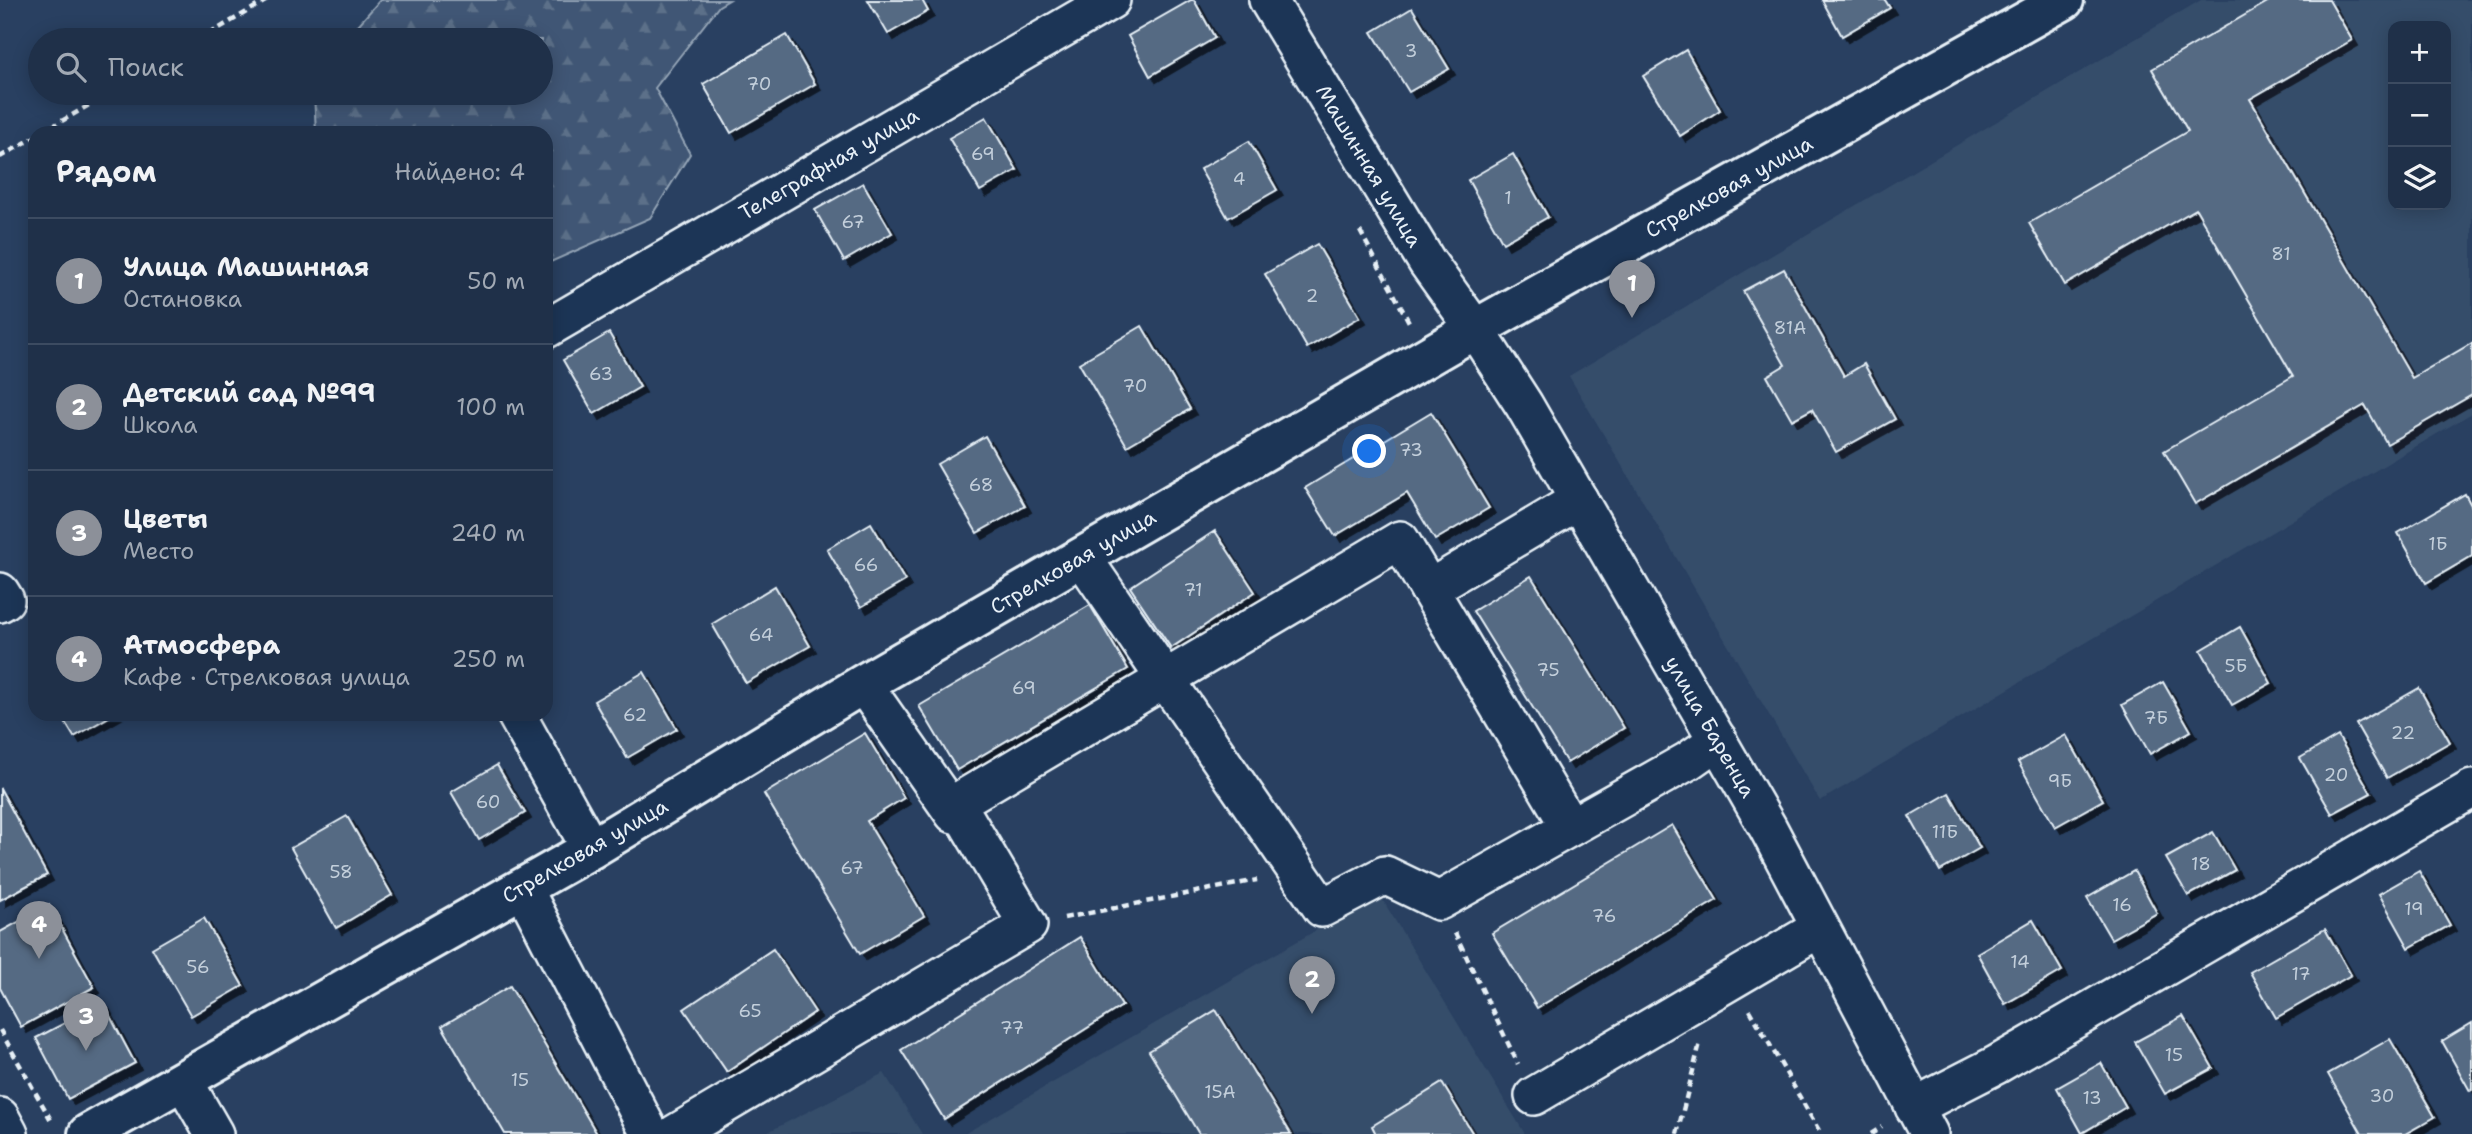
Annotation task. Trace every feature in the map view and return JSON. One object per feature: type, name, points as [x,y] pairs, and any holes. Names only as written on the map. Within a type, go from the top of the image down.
[{"type":"main road","name":"Стрелковая улица","points":[[88,1134],[591,849],[863,684],[1475,329],[2064,0]]},
{"type":"street","name":"Телеграфная улица","points":[[553,324],[1111,0]]},
{"type":"street","name":"Машинная улица","points":[[1268,0],[1427,262],[1475,329]]},
{"type":"street","name":"улица Баренца","points":[[1475,329],[1524,405],[1768,828],[1921,1120]]},
{"type":"street","points":[[1429,589],[1579,500]]},
{"type":"street","points":[[675,1134],[1028,925],[956,803],[1400,540],[1570,827]]},
{"type":"street","points":[[1083,557],[1322,908],[1385,875],[1439,901],[1688,761],[1718,740]]},
{"type":"street","points":[[0,592],[5,600],[0,603]]},
{"type":"street","points":[[863,684],[954,814]]},
{"type":"street","points":[[520,721],[591,849]]},
{"type":"street","points":[[1921,1120],[1996,1065],[2472,789]]},
{"type":"street","points":[[523,888],[650,1134]]},
{"type":"street","points":[[1534,1096],[1820,928]]},
{"type":"street","points":[[183,1080],[214,1134]]},
{"type":"street","points":[[0,1117],[9,1134]]},
{"type":"path","points":[[219,28],[267,0]]},
{"type":"path","points":[[53,126],[89,105]]},
{"type":"path","points":[[0,157],[28,141]]},
{"type":"path","points":[[1028,925],[1297,872]]},
{"type":"path","points":[[1439,901],[1534,1096]]},
{"type":"path","points":[[1677,1134],[1723,985]]},
{"type":"path","points":[[1723,985],[1821,1134]]},
{"type":"path","points":[[0,1030],[52,1122]]},
{"type":"shaded area","points":[[2201,0],[2472,0],[2472,413],[1820,801],[1569,376]]},
{"type":"shaded area","points":[[1379,894],[1525,1134],[964,1134]]},
{"type":"shaded area","points":[[884,1073],[922,1134],[764,1134]]},
{"type":"green space","points":[[380,0],[729,0],[719,6],[655,88],[690,154],[650,218],[553,261],[553,126],[316,126],[315,105],[553,105],[553,28],[356,28]]},
{"type":"building","points":[[868,0],[922,0],[928,11],[888,34]]},
{"type":"building","points":[[1194,0],[1215,38],[1150,76],[1128,36]]},
{"type":"building","points":[[1822,0],[1885,0],[1890,8],[1842,36]]},
{"type":"building","points":[[2271,0],[2329,0],[2352,40],[2250,99],[2412,378],[2472,343],[2472,395],[2387,444],[2365,405],[2195,504],[2164,451],[2293,376],[2196,209],[2065,285],[2029,223],[2188,131],[2152,69]]},
{"type":"building","points":[[1412,8],[1449,69],[1409,92],[1372,32]]},
{"type":"building","points":[[787,35],[815,84],[731,133],[703,84]]},
{"type":"building","points":[[1686,50],[1720,110],[1680,136],[1643,76]]},
{"type":"building","points":[[986,117],[1017,170],[980,191],[949,138]]},
{"type":"building","points":[[1249,141],[1277,190],[1228,218],[1200,169]]},
{"type":"building","points":[[1513,154],[1548,217],[1503,243],[1468,180]]},
{"type":"building","points":[[863,183],[892,233],[844,261],[815,210]]},
{"type":"building","points":[[1317,244],[1360,317],[1307,348],[1265,274]]},
{"type":"building","points":[[1784,269],[1844,376],[1864,364],[1895,419],[1836,452],[1812,409],[1792,420],[1767,376],[1785,365],[1743,291]]},
{"type":"building","points":[[1142,326],[1190,409],[1127,446],[1079,363]]},
{"type":"building","points":[[609,333],[640,387],[594,414],[563,360]]},
{"type":"building","points":[[1431,412],[1489,508],[1435,540],[1407,493],[1335,536],[1305,488]]},
{"type":"building","points":[[985,436],[1025,506],[977,533],[937,464]]},
{"type":"building","points":[[2465,494],[2472,507],[2472,556],[2426,583],[2398,533]]},
{"type":"building","points":[[871,523],[905,581],[861,607],[827,549]]},
{"type":"building","points":[[1215,531],[1255,592],[1171,648],[1130,587]]},
{"type":"building","points":[[1531,576],[1624,728],[1567,763],[1473,611]]},
{"type":"building","points":[[775,586],[810,646],[746,683],[712,624]]},
{"type":"building","points":[[1090,605],[1128,669],[957,770],[919,706]]},
{"type":"building","points":[[2240,627],[2271,683],[2232,705],[2201,650]]},
{"type":"building","points":[[644,672],[677,729],[627,758],[594,701]]},
{"type":"building","points":[[2163,682],[2191,731],[2150,754],[2122,705]]},
{"type":"building","points":[[2419,688],[2450,742],[2387,778],[2356,724]]},
{"type":"building","points":[[64,721],[102,721],[74,737]]},
{"type":"building","points":[[865,733],[904,798],[867,821],[924,916],[860,954],[764,794]]},
{"type":"building","points":[[2066,735],[2103,800],[2055,827],[2018,762]]},
{"type":"building","points":[[2338,736],[2371,793],[2332,814],[2300,758]]},
{"type":"building","points":[[497,765],[525,813],[479,840],[451,792]]},
{"type":"building","points":[[0,788],[47,875],[0,900]]},
{"type":"building","points":[[1949,793],[1980,848],[1940,871],[1909,816]]},
{"type":"building","points":[[347,816],[392,895],[336,928],[291,848]]},
{"type":"building","points":[[1672,825],[1717,900],[1537,1008],[1492,933]]},
{"type":"building","points":[[2213,832],[2235,870],[2188,896],[2166,858]]},
{"type":"building","points":[[2134,871],[2157,913],[2111,939],[2087,898]]},
{"type":"building","points":[[2419,871],[2450,925],[2409,948],[2379,894]]},
{"type":"building","points":[[49,905],[94,987],[21,1027],[0,988],[0,932]]},
{"type":"building","points":[[204,918],[243,986],[191,1016],[152,948]]},
{"type":"building","points":[[2033,920],[2062,971],[2005,1004],[1977,953]]},
{"type":"building","points":[[2325,929],[2351,975],[2276,1018],[2250,972]]},
{"type":"building","points":[[1080,937],[1122,1006],[944,1119],[901,1050]]},
{"type":"building","points":[[773,949],[815,1012],[727,1072],[684,1009]]},
{"type":"building","points":[[510,986],[597,1134],[505,1134],[442,1026]]},
{"type":"building","points":[[103,1003],[135,1063],[68,1099],[36,1038]]},
{"type":"building","points":[[1216,1010],[1291,1134],[1199,1134],[1149,1051]]},
{"type":"building","points":[[2183,1016],[2213,1068],[2165,1094],[2135,1042]]},
{"type":"building","points":[[2472,1023],[2472,1090],[2470,1091],[2442,1041]]},
{"type":"building","points":[[2390,1039],[2435,1117],[2405,1134],[2362,1134],[2328,1074]]},
{"type":"building","points":[[2101,1063],[2126,1107],[2082,1133],[2057,1088]]},
{"type":"building","points":[[1442,1083],[1473,1134],[1376,1134],[1372,1126]]},
{"type":"place","name":"Улица Машинная","points":[[1632,318]]},
{"type":"place","name":"Атмосфера","points":[[39,959]]},
{"type":"place","name":"Детский сад №99","points":[[1312,1014]]},
{"type":"place","name":"Цветы","points":[[86,1051]]}]
